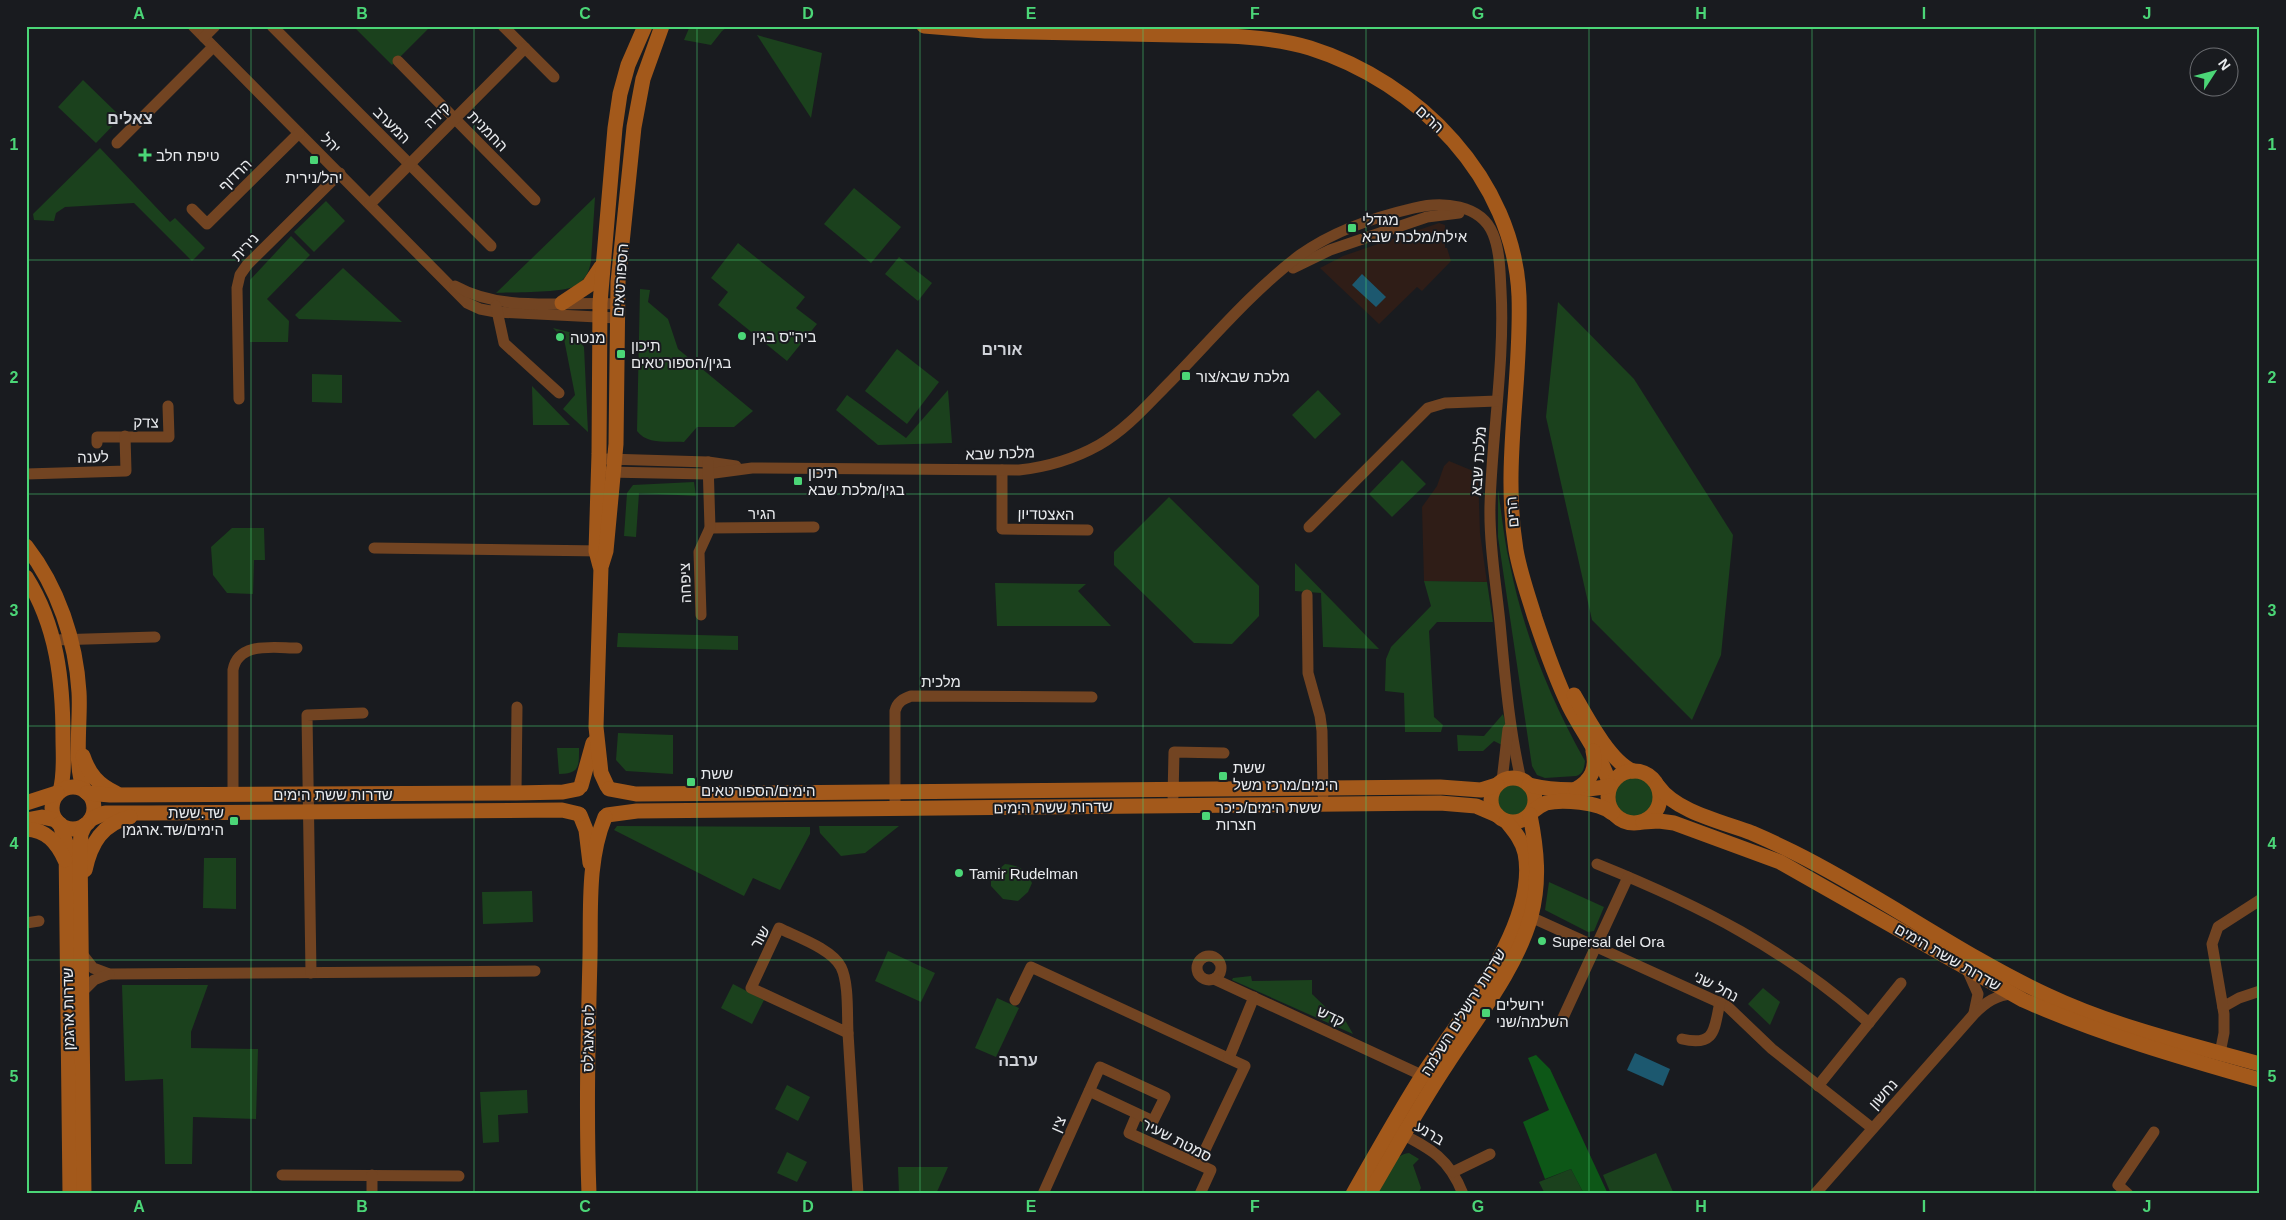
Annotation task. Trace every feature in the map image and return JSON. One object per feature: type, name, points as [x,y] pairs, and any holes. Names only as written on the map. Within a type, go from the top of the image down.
[{"type":"main road","name":"הספורטאים","points":[[606,465],[600,310],[603,261],[620,94],[632,52],[645,26]]},
{"type":"main road","name":"הספורטאים","points":[[608,788],[601,773],[596,727],[601,551],[606,465],[617,311],[636,111],[648,64],[662,26]]},
{"type":"main road","name":"הרים","points":[[924,26],[985,31],[1226,36],[1286,43],[1334,57],[1370,74],[1397,91],[1435,122],[1471,163],[1494,198],[1514,253],[1518,282],[1519,317],[1511,445],[1512,508],[1521,572],[1560,686],[1604,767],[1610,785]]},
{"type":"main road","points":[[562,303],[589,285],[598,275],[603,261]]},
{"type":"main road","points":[[26,546],[53,592],[71,640],[79,691],[80,774],[86,792],[93,803],[88,822],[74,829],[42,817],[26,820]]},
{"type":"main road","points":[[26,576],[44,612],[54,640],[63,692],[63,772],[59,792],[52,808],[58,822]]},
{"type":"main road","name":"הרים","points":[[1535,617],[1565,679],[1590,722],[1617,760],[1633,771]]},
{"type":"main road","name":"הספורטאים","points":[[579,788],[589,760],[596,727]]},
{"type":"main road","points":[[80,745],[91,774],[104,788],[120,795]]},
{"type":"main road","points":[[1576,789],[1588,781],[1594,771],[1592,747]]},
{"type":"main road","points":[[1610,785],[1576,789],[1548,788],[1512,778],[1499,783],[1492,793],[1491,801],[1501,818],[1518,822],[1542,805],[1555,802],[1596,805],[1625,822],[1635,824],[1643,822],[1653,815],[1659,806],[1658,786],[1648,775],[1633,771],[1618,776],[1610,785],[1608,798],[1612,813]]},
{"type":"main road","points":[[593,781],[600,782],[608,788],[613,804],[606,816],[594,821],[579,815],[574,801],[579,788],[593,781]]},
{"type":"main road","points":[[1525,782],[1535,800],[1531,813]]},
{"type":"main road","name":"שדרות ששת הימים","points":[[608,788],[636,794],[1440,786],[1481,790],[1499,783]]},
{"type":"main road","name":"שדרות ששת הימים","points":[[1658,786],[1665,795],[1682,806],[1764,838],[1804,858],[2000,971],[2047,995],[2117,1023],[2260,1064]]},
{"type":"main road","points":[[26,803],[72,787],[86,792]]},
{"type":"main road","name":"שדרות ששת הימים","points":[[86,792],[120,795],[563,792],[579,788]]},
{"type":"main road","name":"שדרות ששת הימים","points":[[606,816],[636,811],[1454,804],[1483,808],[1501,818]]},
{"type":"main road","name":"שדרות ששת הימים","points":[[88,822],[105,813],[562,810],[579,815]]},
{"type":"main road","points":[[80,891],[88,856],[98,836],[108,826],[120,819],[149,813]]},
{"type":"main road","name":"שדרות ירושלים השלמה","points":[[1369,1194],[1398,1131],[1498,960],[1514,928],[1525,914],[1537,872],[1537,850],[1531,813]]},
{"type":"main road","name":"לוס אנג'לס","points":[[579,815],[586,830],[592,882]]},
{"type":"main road","name":"לוס אנג'לס","points":[[588,1194],[588,1051],[592,882],[599,833],[606,816]]},
{"type":"main road","name":"שדרות ירושלים השלמה","points":[[1501,818],[1520,839],[1525,853],[1525,914]]},
{"type":"main road","name":"שדרות ששת הימים","points":[[1643,822],[1659,820],[1674,823],[1772,857],[2013,994],[2063,1018],[2105,1034],[2260,1080]]},
{"type":"main road","name":"שדרות ארגמן","points":[[58,822],[66,839],[70,1194]]},
{"type":"main road","name":"שדרות ארגמן","points":[[84,1194],[80,844],[81,834],[88,822]]},
{"type":"main road","points":[[26,829],[48,836],[58,847],[66,864]]},
{"type":"main road","name":"שדרות ירושלים השלמה","points":[[1352,1194],[1398,1131]]},
{"type":"street","name":"יהל","points":[[192,26],[448,281],[496,307],[617,311]]},
{"type":"street","points":[[204,37],[215,26]]},
{"type":"street","name":"המערב","points":[[272,26],[492,246]]},
{"type":"street","points":[[503,26],[554,77]]},
{"type":"street","points":[[117,143],[213,47]]},
{"type":"street","name":"קידה","points":[[370,204],[525,48]]},
{"type":"street","name":"החמנית","points":[[398,61],[535,200]]},
{"type":"street","name":"הרדוף","points":[[192,209],[207,224],[299,133]]},
{"type":"street","name":"נירית","points":[[239,399],[237,288],[240,275],[247,265],[340,173]]},
{"type":"street","name":"מלכת שבא","points":[[606,465],[707,468],[1019,470],[1052,464],[1085,452],[1115,435],[1139,414],[1238,312],[1270,282],[1322,253],[1427,217],[1454,212],[1481,216],[1493,234],[1499,263],[1502,324],[1491,527],[1509,712],[1525,782]]},
{"type":"street","name":"יהל","points":[[496,307],[562,303],[600,310]]},
{"type":"street","points":[[496,307],[504,343],[558,394]]},
{"type":"street","points":[[1309,528],[1424,411],[1445,403],[1497,401]]},
{"type":"street","name":"צדק","points":[[97,443],[97,437],[170,437],[168,406]]},
{"type":"street","name":"לענה","points":[[26,474],[126,471],[125,436]]},
{"type":"street","name":"ציפחה","points":[[701,615],[699,552],[710,528],[707,468]]},
{"type":"street","name":"האצטדיון","points":[[1002,470],[1002,529],[1088,530]]},
{"type":"street","name":"הגיר","points":[[710,528],[814,527]]},
{"type":"street","points":[[374,548],[601,551]]},
{"type":"street","points":[[1307,596],[1308,673],[1322,723],[1323,804]]},
{"type":"street","points":[[54,640],[155,637]]},
{"type":"street","points":[[237,794],[241,671],[244,659],[257,649],[297,648]]},
{"type":"street","name":"מלכית","points":[[895,808],[895,711],[896,706],[905,698],[911,696],[1092,697]]},
{"type":"street","points":[[516,792],[517,707]]},
{"type":"street","name":"מלכת שבא","points":[[1499,783],[1509,712]]},
{"type":"street","points":[[312,973],[307,715],[362,713]]},
{"type":"street","points":[[1173,806],[1174,752],[1224,753]]},
{"type":"street","points":[[1597,864],[1700,909],[1757,940],[1812,976],[1869,1023]]},
{"type":"street","points":[[1561,1022],[1628,877]]},
{"type":"street","points":[[2220,1053],[2224,1033],[2223,1007],[2212,944],[2218,927],[2260,900]]},
{"type":"street","name":"נחל שני","points":[[1525,914],[1720,1002],[1737,1014],[1772,1049],[1872,1128]]},
{"type":"street","points":[[26,923],[39,921]]},
{"type":"street","name":"שור","points":[[848,1033],[751,988],[779,928],[825,951],[838,962],[844,979],[848,1033],[858,1194]]},
{"type":"street","points":[[82,954],[93,968],[109,974],[535,972]]},
{"type":"street","points":[[1016,1000],[1031,967],[1245,1066],[1204,1152]]},
{"type":"street","points":[[1966,967],[1978,994],[1974,1014]]},
{"type":"street","points":[[82,992],[94,980],[109,974]]},
{"type":"street","name":"קדש","points":[[1214,979],[1429,1078]]},
{"type":"street","points":[[1818,1086],[1901,983]]},
{"type":"street","points":[[2223,1007],[2239,998],[2260,992]]},
{"type":"street","name":"נחשון","points":[[1815,1194],[1974,1014],[1991,999],[2013,994]]},
{"type":"street","points":[[1229,1058],[1254,997]]},
{"type":"street","points":[[1682,1039],[1696,1042],[1708,1039],[1713,1034],[1720,1002]]},
{"type":"street","name":"צין","points":[[1043,1194],[1100,1067]]},
{"type":"street","name":"סמטת שעיר","points":[[1089,1092],[1154,1121],[1165,1097],[1100,1067]]},
{"type":"street","name":"סמטת שעיר","points":[[1137,1114],[1129,1133],[1211,1170],[1200,1194]]},
{"type":"street","name":"ברנע","points":[[1398,1131],[1436,1152],[1453,1172],[1463,1194]]},
{"type":"street","points":[[2128,1194],[2118,1185],[2154,1132]]},
{"type":"street","points":[[1453,1172],[1490,1154]]},
{"type":"street","points":[[282,1175],[459,1176]]},
{"type":"street","points":[[372,1175],[372,1194]]},
{"type":"shaded area","points":[[1439,223],[1445,225],[1445,248],[1447,248],[1451,261],[1422,291],[1417,287],[1379,324],[1320,268],[1343,256]]},
{"type":"shaded area","points":[[1449,461],[1478,473],[1480,533],[1487,582],[1424,581],[1422,507],[1437,486],[1444,466]]},
{"type":"green space","points":[[353,26],[431,26],[392,65]]},
{"type":"green space","points":[[690,26],[729,26],[722,31],[711,45],[684,40]]},
{"type":"green space","points":[[757,35],[822,53],[811,118]]},
{"type":"green space","points":[[83,80],[121,117],[96,143],[58,107]]},
{"type":"green space","points":[[100,148],[170,222],[175,218],[205,248],[192,261],[134,203],[65,207],[56,213],[54,221],[34,220],[33,214]]},
{"type":"green space","points":[[854,188],[901,227],[871,263],[824,224]]},
{"type":"green space","points":[[595,197],[591,261],[588,273],[584,279],[575,286],[560,290],[496,293]]},
{"type":"green space","points":[[326,201],[345,221],[314,252],[294,232]]},
{"type":"green space","points":[[291,236],[310,255],[267,299],[289,321],[288,342],[250,342],[250,280]]},
{"type":"green space","points":[[738,243],[805,297],[796,308],[817,324],[787,361],[718,305],[728,292],[711,278]]},
{"type":"green space","points":[[899,257],[932,283],[918,301],[885,274]]},
{"type":"green space","points":[[343,268],[402,322],[299,319],[295,315]]},
{"type":"green space","points":[[640,289],[650,290],[648,302],[668,319],[678,349],[753,411],[734,427],[697,427],[684,442],[652,440],[637,431]]},
{"type":"green space","points":[[1558,302],[1634,379],[1733,535],[1721,655],[1692,720],[1592,620],[1546,417]]},
{"type":"green space","points":[[553,328],[573,333],[584,347],[588,432],[563,409],[575,395],[564,339]]},
{"type":"green space","points":[[897,349],[939,382],[907,424],[865,391]]},
{"type":"green space","points":[[312,374],[342,375],[342,403],[312,402]]},
{"type":"green space","points":[[532,386],[570,425],[533,425]]},
{"type":"green space","points":[[948,390],[952,443],[878,445],[836,410],[847,395],[906,438]]},
{"type":"green space","points":[[1318,390],[1341,414],[1315,439],[1292,415]]},
{"type":"green space","points":[[1402,460],[1426,484],[1392,517],[1369,494]]},
{"type":"green space","points":[[694,482],[696,496],[639,493],[636,537],[624,536],[627,493],[633,485]]},
{"type":"green space","points":[[1498,490],[1508,556],[1531,642],[1550,691],[1585,761],[1583,771],[1576,776],[1545,778],[1537,775],[1532,766],[1498,537]]},
{"type":"green space","points":[[1169,497],[1259,586],[1259,616],[1232,644],[1194,643],[1114,565],[1114,552]]},
{"type":"green space","points":[[232,528],[264,528],[265,560],[254,560],[253,594],[227,593],[213,575],[211,547]]},
{"type":"green space","points":[[1295,563],[1379,649],[1323,647],[1321,593],[1295,591]]},
{"type":"green space","points":[[1424,581],[1487,582],[1493,622],[1437,622],[1429,631],[1434,717],[1443,725],[1441,732],[1405,732],[1404,693],[1385,691],[1386,659],[1391,647],[1431,606]]},
{"type":"green space","points":[[995,583],[1086,584],[1078,591],[1111,626],[997,626]]},
{"type":"green space","points":[[618,633],[738,636],[738,650],[617,647]]},
{"type":"green space","points":[[1503,714],[1506,725],[1502,745],[1494,741],[1483,751],[1458,751],[1457,735],[1484,736]]},
{"type":"green space","points":[[618,733],[673,735],[673,774],[626,771],[616,760]]},
{"type":"green space","points":[[557,748],[579,748],[579,760],[575,771],[559,774]]},
{"type":"green space","points":[[1639,774],[1651,780],[1656,788],[1656,806],[1651,814],[1643,819],[1629,820],[1617,814],[1612,806],[1611,792],[1617,780],[1625,775]]},
{"type":"green space","points":[[1513,781],[1526,787],[1532,800],[1526,813],[1513,819],[1500,813],[1494,800],[1500,787]]},
{"type":"green space","points":[[617,826],[810,827],[810,834],[780,890],[753,878],[744,896],[614,830]]},
{"type":"green space","points":[[819,826],[899,826],[865,853],[841,856],[820,833]]},
{"type":"green space","points":[[204,858],[236,858],[236,909],[203,908]]},
{"type":"green space","points":[[1005,864],[1022,869],[1032,883],[1028,892],[1018,901],[1003,899],[991,886],[991,876]]},
{"type":"green space","points":[[1549,882],[1604,907],[1594,931],[1588,932],[1545,910]]},
{"type":"green space","points":[[532,891],[533,922],[483,924],[482,892]]},
{"type":"green space","points":[[888,951],[935,973],[921,1002],[875,981]]},
{"type":"green space","points":[[1251,976],[1252,981],[1312,980],[1312,994],[1339,1020],[1345,1020],[1353,1034],[1232,980],[1233,978]]},
{"type":"green space","points":[[733,984],[764,1000],[752,1024],[721,1008]]},
{"type":"green space","points":[[122,985],[208,985],[191,1032],[191,1048],[258,1049],[256,1119],[193,1117],[192,1164],[165,1164],[163,1079],[125,1081]]},
{"type":"green space","points":[[1763,988],[1780,1002],[1770,1025],[1748,1004]]},
{"type":"green space","points":[[997,998],[1019,1008],[996,1057],[975,1048]]},
{"type":"green space","points":[[1536,1055],[1550,1069],[1608,1194],[1584,1194],[1571,1169],[1545,1179],[1523,1122],[1549,1110],[1528,1058]]},
{"type":"green space","points":[[787,1085],[810,1097],[798,1121],[775,1109]]},
{"type":"green space","points":[[527,1090],[528,1113],[498,1115],[499,1142],[483,1143],[480,1092]]},
{"type":"green space","points":[[787,1152],[807,1162],[797,1182],[777,1173]]},
{"type":"green space","points":[[1409,1153],[1419,1159],[1413,1165],[1421,1188],[1418,1194],[1376,1194],[1393,1163],[1403,1154]]},
{"type":"green space","points":[[1656,1153],[1674,1194],[1611,1194],[1603,1175]]},
{"type":"green space","points":[[898,1167],[948,1167],[936,1194],[899,1194]]},
{"type":"green space","points":[[1571,1169],[1584,1194],[1545,1194],[1539,1182]]},
{"type":"water","points":[[1362,274],[1386,297],[1376,307],[1352,285]]},
{"type":"water","points":[[1635,1053],[1670,1069],[1663,1086],[1627,1070]]},
{"type":"place","name":"טיפת חלב","points":[[145,155]]},
{"type":"place","name":"יהל/נירית","points":[[314,160]]},
{"type":"place","name":"מגדלי אילת/מלכת שבא","points":[[1352,228]]},
{"type":"place","name":"ביה\"ס בגין","points":[[742,336]]},
{"type":"place","name":"מנטה","points":[[560,337]]},
{"type":"place","name":"תיכון בגין/הספורטאים","points":[[621,354]]},
{"type":"place","name":"מלכת שבא/צור","points":[[1186,376]]},
{"type":"place","name":"תיכון בגין/מלכת שבא","points":[[798,481]]},
{"type":"place","name":"ששת הימים/מרכז משל","points":[[1223,776]]},
{"type":"place","name":"ששת הימים/הספורטאים","points":[[691,782]]},
{"type":"place","name":"ששת הימים/כיכר חצרות","points":[[1206,816]]},
{"type":"place","name":"שד.ששת הימים/שד.ארגמן","points":[[234,821]]},
{"type":"place","name":"Tamir Rudelman","points":[[959,873]]},
{"type":"place","name":"Supersal del Ora","points":[[1542,941]]},
{"type":"place","name":"ירושלים השלמה/שני","points":[[1486,1013]]},
{"type":"district","name":"צאלים","points":[[130,118]]},
{"type":"district","name":"אורים","points":[[1002,349]]},
{"type":"district","name":"ערבה","points":[[1018,1060]]}]
